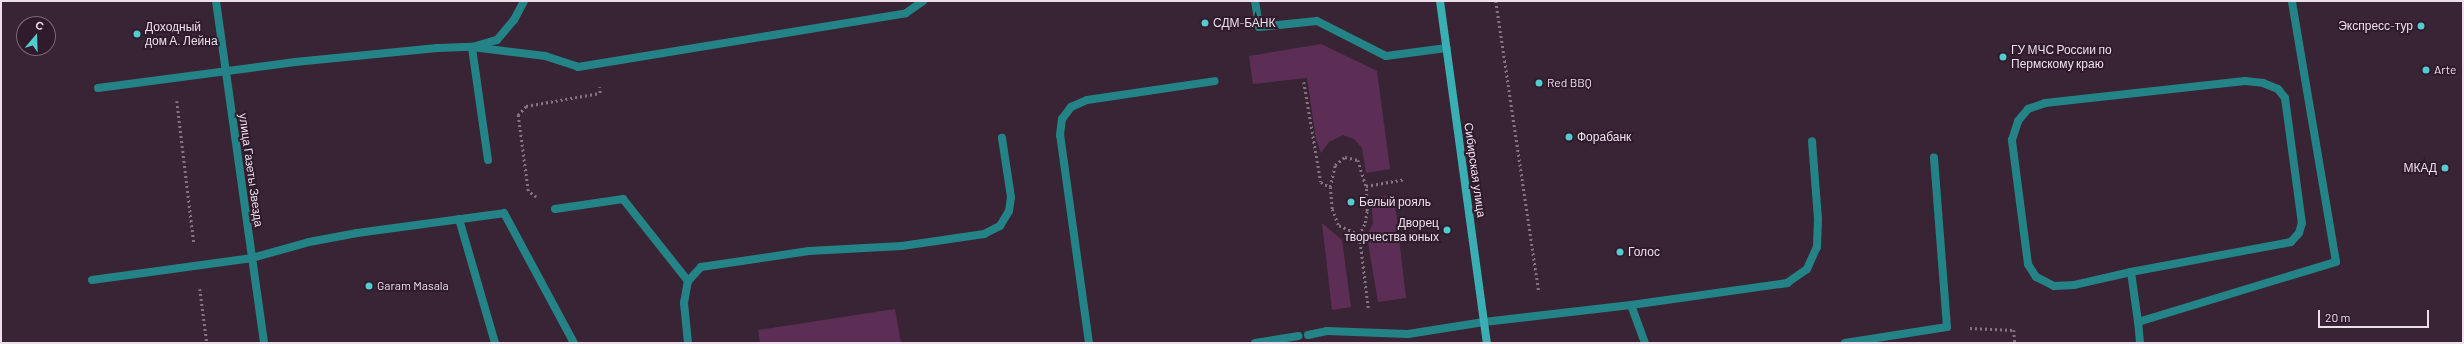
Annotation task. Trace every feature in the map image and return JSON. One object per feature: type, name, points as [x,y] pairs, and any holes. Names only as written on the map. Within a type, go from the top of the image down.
[{"type":"main road","name":"Сибирская улица","points":[[1440,1],[1487,343]]},
{"type":"street","name":"улица Газеты Звезда","points":[[216,1],[224,70],[264,343]]},
{"type":"street","points":[[472,47],[497,40],[514,20],[524,1]]},
{"type":"street","points":[[98,88],[224,70],[438,48],[472,47],[545,56],[578,67],[906,13],[923,1]]},
{"type":"street","points":[[1255,1],[1260,27],[1317,21],[1386,56],[1446,48]]},
{"type":"street","points":[[2138,322],[2336,262],[2292,1]]},
{"type":"street","points":[[472,47],[488,160]]},
{"type":"street","points":[[1089,343],[1060,135],[1062,119],[1071,107],[1087,100],[1215,81]]},
{"type":"street","points":[[2245,81],[2263,83],[2278,89],[2285,98],[2302,223],[2299,233],[2291,242],[2131,272],[2074,285],[2054,286],[2036,277],[2028,264],[2012,140],[2018,121],[2028,109],[2045,103],[2245,81]]},
{"type":"street","points":[[688,343],[684,303],[688,281],[701,268],[809,251],[902,246],[984,234],[1000,226],[1009,211],[1012,197],[1002,138]]},
{"type":"street","points":[[1308,334],[1327,331],[1408,334],[1484,322],[1631,305],[1787,283],[1807,269],[1817,247],[1818,219],[1812,141]]},
{"type":"street","points":[[1845,343],[1947,327],[1934,157]]},
{"type":"street","points":[[555,209],[623,199],[688,281]]},
{"type":"street","points":[[92,280],[252,258],[316,241],[504,213],[574,343]]},
{"type":"street","points":[[459,219],[495,343]]},
{"type":"street","points":[[2131,272],[2140,343]]},
{"type":"street","points":[[1631,305],[1645,343]]},
{"type":"street","points":[[1255,343],[1298,336]]},
{"type":"path","points":[[1496,1],[1542,315]]},
{"type":"path","points":[[528,192],[518,115],[526,106],[600,94],[596,64]]},
{"type":"path","points":[[174,77],[207,343]]},
{"type":"path","points":[[1304,82],[1321,182],[1330,187]]},
{"type":"path","points":[[1358,235],[1338,225],[1332,209],[1330,187],[1336,165],[1345,157],[1358,160],[1366,186],[1367,211],[1365,223],[1358,235],[1371,333]]},
{"type":"path","points":[[1366,186],[1404,179]]},
{"type":"path","points":[[1947,327],[2014,330],[2015,343]]},
{"type":"shaded area","points":[[1321,44],[1377,71],[1390,169],[1366,173],[1362,148],[1354,139],[1343,135],[1329,142],[1321,153],[1316,139],[1307,78],[1253,84],[1249,56]]},
{"type":"shaded area","points":[[1394,195],[1406,298],[1378,302],[1367,236],[1373,223],[1371,198]]},
{"type":"shaded area","points":[[1322,223],[1342,240],[1351,307],[1332,310]]},
{"type":"shaded area","points":[[895,309],[901,343],[760,343],[758,330]]},
{"type":"place","name":"СДМ-БАНК","points":[[1205,23]]},
{"type":"place","name":"Экспресс-тур","points":[[2421,26]]},
{"type":"place","name":"Доходный дом А. Лейна","points":[[137,34]]},
{"type":"place","name":"ГУ МЧС России по Пермскому краю","points":[[2003,57]]},
{"type":"place","name":"Arte","points":[[2426,70]]},
{"type":"place","name":"Red BBQ","points":[[1539,83]]},
{"type":"place","name":"Форабанк","points":[[1569,137]]},
{"type":"place","name":"МКАД","points":[[2445,168]]},
{"type":"place","name":"Белый рояль","points":[[1351,202]]},
{"type":"place","name":"Дворец творчества юных","points":[[1447,230]]},
{"type":"place","name":"Голос","points":[[1620,252]]},
{"type":"place","name":"Garam Masala","points":[[369,286]]}]
